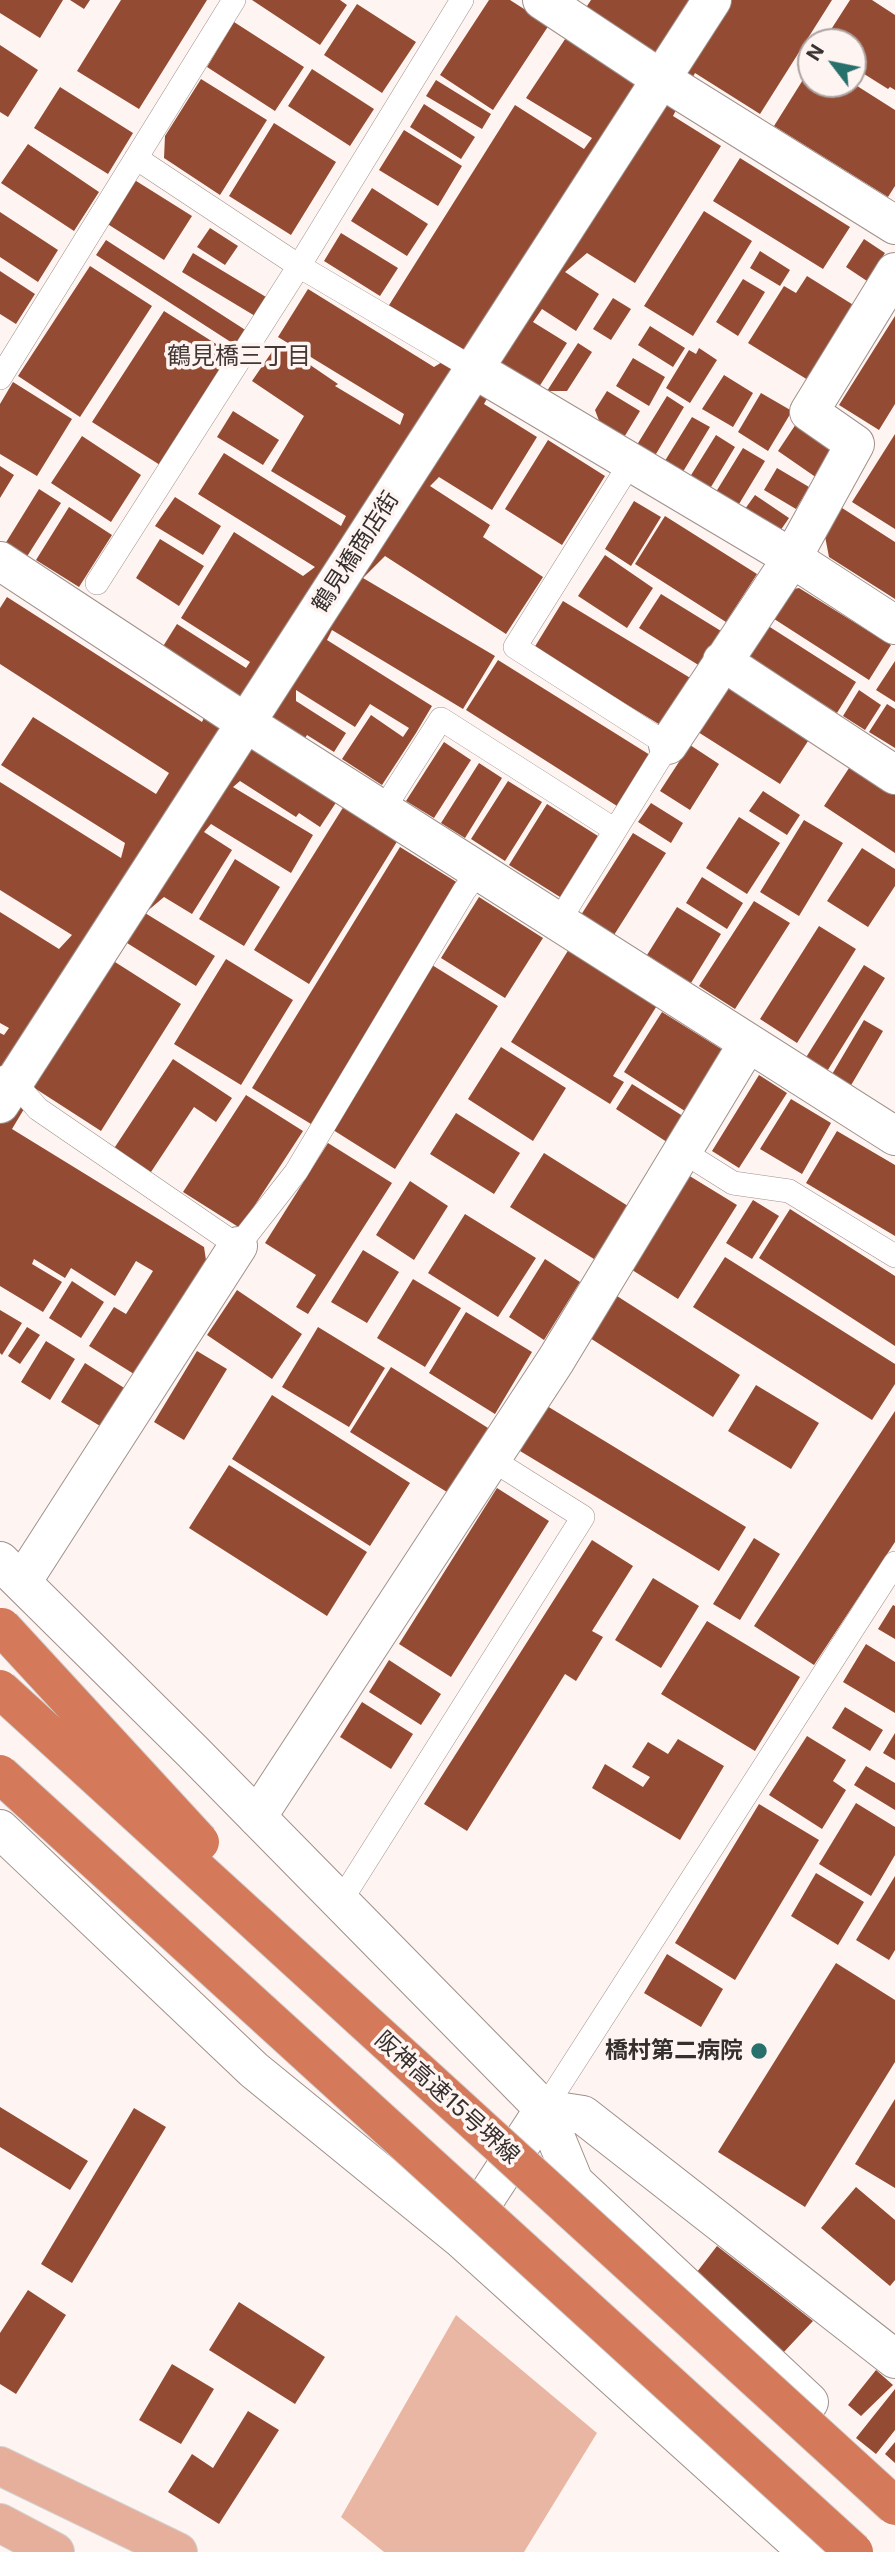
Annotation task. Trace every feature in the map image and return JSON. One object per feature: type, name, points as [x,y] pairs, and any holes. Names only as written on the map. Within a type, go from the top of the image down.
[{"type":"highway","points":[[2,1627],[208,1850],[589,2210],[720,2347]]},
{"type":"highway","name":"阪神高速15号堺線","points":[[0,1689],[895,2506]]},
{"type":"highway","points":[[0,1774],[854,2552]]},
{"type":"main road","points":[[0,2466],[178,2552]]},
{"type":"main road","points":[[0,2523],[55,2552]]},
{"type":"street","points":[[542,0],[661,79],[895,225]]},
{"type":"street","name":"鶴見橋商店街","points":[[5,1087],[246,723],[712,0]]},
{"type":"street","points":[[668,745],[792,558],[855,444],[809,412],[895,272]]},
{"type":"street","points":[[474,369],[792,558],[895,625]]},
{"type":"street","points":[[0,561],[246,723],[895,1136]]},
{"type":"street","points":[[722,661],[895,775]]},
{"type":"street","points":[[257,1816],[556,1360],[748,1043]]},
{"type":"street","points":[[238,1246],[11,1571],[257,1816],[544,2109],[573,2182],[895,2483]]},
{"type":"street","points":[[0,1829],[254,2070],[460,2238],[808,2552]]},
{"type":"street","points":[[460,2238],[544,2109]]},
{"type":"street","points":[[544,2109],[583,2115],[895,2359]]},
{"type":"lane","points":[[0,377],[234,0]]},
{"type":"lane","points":[[97,583],[299,266],[462,0]]},
{"type":"lane","points":[[136,158],[299,266],[474,369]]},
{"type":"lane","points":[[559,921],[668,745],[515,647],[631,462]]},
{"type":"lane","points":[[383,810],[441,719],[615,830]]},
{"type":"lane","points":[[5,1087],[238,1246],[296,1172],[479,872]]},
{"type":"lane","points":[[682,1151],[733,1183],[789,1191],[895,1256]]},
{"type":"lane","points":[[340,1902],[583,1517],[491,1459]]},
{"type":"lane","points":[[544,2109],[895,1563]]},
{"type":"shaded area","points":[[456,2315],[597,2433],[524,2552],[384,2552],[341,2517]]},
{"type":"building","points":[[0,0],[63,0],[40,38],[0,13]]},
{"type":"building","points":[[70,0],[90,0],[84,9]]},
{"type":"building","points":[[121,0],[207,0],[139,109],[77,71]]},
{"type":"building","points":[[252,0],[340,0],[347,5],[320,45]]},
{"type":"building","points":[[489,0],[510,0],[549,25],[493,110],[440,75]]},
{"type":"building","points":[[591,0],[832,0],[814,28],[797,28],[797,55],[760,114],[695,73],[673,116],[721,146],[635,283],[587,253],[565,272],[599,294],[576,331],[542,309],[533,322],[567,343],[539,387],[505,366],[484,404],[537,437],[492,510],[439,477],[430,486],[490,525],[483,537],[543,577],[506,634],[385,556],[363,578],[495,656],[463,709],[332,630],[327,640],[432,706],[416,733],[382,785],[342,759],[371,715],[403,737],[409,728],[370,704],[355,727],[296,690],[296,701],[346,733],[334,752],[307,735],[286,768],[337,801],[320,827],[299,813],[296,817],[240,781],[233,787],[313,835],[291,873],[211,824],[204,832],[232,850],[192,914],[164,897],[145,913],[215,956],[196,986],[127,943],[115,962],[181,1004],[101,1131],[36,1089],[12,1129],[204,1247],[208,1273],[142,1379],[89,1346],[114,1307],[126,1314],[153,1271],[136,1261],[115,1296],[71,1268],[65,1278],[34,1259],[32,1264],[62,1282],[43,1312],[0,1286],[0,1033],[4,1035],[9,1028],[0,1023],[0,912],[59,949],[72,935],[0,890],[0,782],[121,858],[125,843],[1,765],[33,717],[156,794],[169,773],[0,664],[0,608],[7,597],[202,722],[220,685],[162,648],[177,624],[246,668],[250,662],[181,618],[234,532],[303,576],[315,567],[198,494],[224,453],[341,526],[346,516],[271,471],[304,416],[252,381],[278,343],[338,384],[335,386],[400,425],[404,414],[278,337],[308,289],[434,367],[455,354],[386,310],[515,105],[584,149],[592,138],[526,98]]},
{"type":"building","points":[[850,0],[872,0],[895,15],[895,90],[890,87],[888,89],[867,76],[867,28],[832,28]]},
{"type":"building","points":[[357,4],[416,42],[382,93],[324,55]]},
{"type":"building","points":[[234,22],[304,67],[275,111],[207,67]]},
{"type":"building","points":[[0,45],[38,70],[8,117],[0,112]]},
{"type":"building","points":[[312,69],[374,109],[350,146],[288,106]]},
{"type":"building","points":[[201,79],[267,120],[220,195],[164,158],[165,136]]},
{"type":"building","points":[[436,80],[491,114],[482,129],[426,96]]},
{"type":"building","points":[[60,87],[133,133],[108,174],[34,128]]},
{"type":"building","points":[[797,89],[797,98],[867,98],[867,92],[895,110],[895,186],[888,197],[774,126]]},
{"type":"building","points":[[424,104],[475,137],[461,159],[410,127]]},
{"type":"building","points":[[274,123],[336,162],[291,235],[229,196]]},
{"type":"building","points":[[404,130],[462,166],[438,206],[379,170]]},
{"type":"building","points":[[28,144],[99,192],[74,231],[1,183]]},
{"type":"building","points":[[740,158],[850,227],[823,269],[713,201]]},
{"type":"building","points":[[133,179],[192,216],[164,260],[106,223]]},
{"type":"building","points":[[372,188],[428,224],[407,256],[351,221]]},
{"type":"building","points":[[704,211],[752,241],[693,336],[644,306]]},
{"type":"building","points":[[0,212],[58,250],[38,282],[0,257]]},
{"type":"building","points":[[210,228],[238,246],[225,265],[197,247]]},
{"type":"building","points":[[341,233],[398,268],[380,296],[324,261]]},
{"type":"building","points":[[864,239],[885,253],[867,281],[846,267]]},
{"type":"building","points":[[106,240],[250,333],[240,348],[96,255]]},
{"type":"building","points":[[760,251],[790,270],[780,286],[750,268]]},
{"type":"building","points":[[193,253],[271,300],[260,319],[182,272]]},
{"type":"building","points":[[90,266],[152,306],[80,417],[18,376]]},
{"type":"building","points":[[0,271],[35,294],[16,324],[0,314]]},
{"type":"building","points":[[807,276],[855,306],[808,380],[748,343],[784,286],[796,293]]},
{"type":"building","points":[[743,279],[765,292],[738,336],[716,322]]},
{"type":"building","points":[[613,298],[631,309],[611,340],[593,329]]},
{"type":"building","points":[[164,311],[232,354],[160,465],[92,422]]},
{"type":"building","points":[[895,316],[895,404],[879,430],[839,405]]},
{"type":"building","points":[[650,326],[685,348],[673,367],[638,345]]},
{"type":"building","points":[[578,343],[592,352],[567,391],[547,391]]},
{"type":"building","points":[[699,348],[717,360],[690,403],[666,388],[689,350],[696,354]]},
{"type":"building","points":[[633,358],[665,377],[649,406],[616,386]]},
{"type":"building","points":[[724,375],[753,393],[733,427],[702,409]]},
{"type":"building","points":[[13,382],[72,419],[37,476],[0,454],[0,404]]},
{"type":"building","points":[[607,391],[640,411],[623,439],[601,426],[595,410]]},
{"type":"building","points":[[761,393],[792,411],[768,451],[738,432]]},
{"type":"building","points":[[667,396],[684,407],[653,459],[635,448]]},
{"type":"building","points":[[233,411],[279,440],[263,465],[217,437]]},
{"type":"building","points":[[692,417],[710,427],[681,475],[663,464]]},
{"type":"building","points":[[798,421],[829,443],[830,457],[817,478],[778,451]]},
{"type":"building","points":[[895,434],[895,529],[852,502]]},
{"type":"building","points":[[716,435],[735,447],[708,492],[688,480]]},
{"type":"building","points":[[82,436],[141,475],[111,522],[51,483]]},
{"type":"building","points":[[548,440],[605,476],[562,545],[505,509]]},
{"type":"building","points":[[743,448],[765,461],[733,514],[711,500]]},
{"type":"building","points":[[0,466],[14,475],[0,498]]},
{"type":"building","points":[[777,468],[809,487],[796,509],[764,490]]},
{"type":"building","points":[[39,489],[61,503],[26,558],[5,544]]},
{"type":"building","points":[[755,495],[789,518],[778,534],[740,516]]},
{"type":"building","points":[[175,497],[221,526],[203,555],[155,526]]},
{"type":"building","points":[[634,501],[661,517],[631,566],[605,549]]},
{"type":"building","points":[[839,506],[895,542],[895,599],[829,557],[824,531]]},
{"type":"building","points":[[69,507],[112,535],[79,587],[36,560]]},
{"type":"building","points":[[665,516],[757,574],[726,622],[635,564]]},
{"type":"building","points":[[160,539],[204,566],[179,606],[136,578]]},
{"type":"building","points":[[605,555],[653,588],[627,628],[578,596]]},
{"type":"building","points":[[799,588],[891,645],[869,680],[768,615],[784,591]]},
{"type":"building","points":[[661,594],[721,631],[700,666],[639,628]]},
{"type":"building","points":[[563,601],[692,679],[662,726],[534,648]]},
{"type":"building","points":[[762,622],[856,682],[837,713],[743,653]]},
{"type":"building","points":[[498,660],[650,755],[617,806],[466,710]]},
{"type":"building","points":[[895,661],[895,702],[876,690]]},
{"type":"building","points":[[728,685],[810,738],[780,784],[698,732]]},
{"type":"building","points":[[859,690],[881,705],[865,730],[843,716]]},
{"type":"building","points":[[887,704],[895,709],[895,748],[869,732]]},
{"type":"building","points":[[444,742],[471,760],[434,818],[406,801]]},
{"type":"building","points":[[690,745],[719,764],[690,810],[660,791]]},
{"type":"building","points":[[479,763],[502,778],[465,838],[441,823]]},
{"type":"building","points":[[851,765],[895,794],[895,853],[824,806]]},
{"type":"building","points":[[508,781],[542,802],[505,861],[471,839]]},
{"type":"building","points":[[763,791],[800,815],[787,835],[749,811]]},
{"type":"building","points":[[651,803],[683,823],[671,843],[638,822]]},
{"type":"building","points":[[547,804],[598,836],[560,897],[509,865]]},
{"type":"building","points":[[344,806],[398,840],[309,984],[254,950]]},
{"type":"building","points":[[739,817],[780,843],[747,894],[706,868]]},
{"type":"building","points":[[804,820],[843,843],[799,916],[760,892]]},
{"type":"building","points":[[633,833],[666,853],[614,935],[581,915]]},
{"type":"building","points":[[400,847],[458,883],[311,1124],[252,1088]]},
{"type":"building","points":[[862,848],[895,869],[895,886],[868,927],[827,901]]},
{"type":"building","points":[[235,859],[280,887],[244,946],[199,919]]},
{"type":"building","points":[[702,877],[743,903],[727,929],[686,903]]},
{"type":"building","points":[[479,897],[543,938],[505,998],[441,958]]},
{"type":"building","points":[[754,901],[790,923],[735,1009],[699,986]]},
{"type":"building","points":[[677,907],[721,934],[691,983],[647,955]]},
{"type":"building","points":[[819,926],[856,949],[797,1043],[760,1019]]},
{"type":"building","points":[[569,949],[658,1004],[613,1076],[624,1082],[610,1104],[511,1042]]},
{"type":"building","points":[[226,959],[293,1000],[241,1085],[174,1044]]},
{"type":"building","points":[[432,965],[498,1006],[395,1169],[330,1128]]},
{"type":"building","points":[[864,965],[885,978],[826,1073],[805,1059]]},
{"type":"building","points":[[662,1012],[726,1052],[688,1113],[624,1072]]},
{"type":"building","points":[[864,1020],[883,1031],[850,1087],[831,1076]]},
{"type":"building","points":[[501,1047],[566,1088],[533,1141],[468,1099]]},
{"type":"building","points":[[173,1059],[232,1098],[216,1122],[194,1107],[149,1175],[113,1150]]},
{"type":"building","points":[[759,1075],[787,1093],[739,1168],[712,1151]]},
{"type":"building","points":[[632,1084],[686,1118],[670,1144],[616,1109]]},
{"type":"building","points":[[246,1095],[303,1131],[240,1228],[183,1192]]},
{"type":"building","points":[[791,1099],[831,1123],[802,1174],[760,1149]]},
{"type":"building","points":[[456,1113],[520,1153],[494,1194],[430,1154]]},
{"type":"building","points":[[837,1131],[895,1165],[895,1236],[806,1183]]},
{"type":"building","points":[[328,1143],[392,1183],[308,1314],[296,1307],[316,1275],[265,1243]]},
{"type":"building","points":[[544,1153],[628,1206],[594,1259],[510,1207]]},
{"type":"building","points":[[688,1175],[737,1205],[678,1299],[629,1268]]},
{"type":"building","points":[[410,1181],[448,1206],[414,1260],[376,1235]]},
{"type":"building","points":[[753,1200],[779,1216],[752,1259],[726,1243]]},
{"type":"building","points":[[790,1209],[895,1276],[895,1346],[759,1258]]},
{"type":"building","points":[[465,1214],[536,1258],[498,1317],[428,1273]]},
{"type":"building","points":[[363,1250],[399,1272],[367,1323],[331,1302]]},
{"type":"building","points":[[725,1257],[895,1364],[895,1384],[872,1420],[693,1307]]},
{"type":"building","points":[[545,1259],[580,1282],[544,1340],[509,1317]]},
{"type":"building","points":[[413,1279],[461,1308],[425,1367],[377,1338]]},
{"type":"building","points":[[72,1281],[104,1302],[81,1338],[49,1318]]},
{"type":"building","points":[[237,1290],[302,1334],[272,1379],[207,1335]]},
{"type":"building","points":[[617,1296],[740,1375],[713,1417],[590,1338]]},
{"type":"building","points":[[0,1310],[22,1323],[2,1355],[0,1353]]},
{"type":"building","points":[[466,1312],[532,1352],[495,1414],[429,1373]]},
{"type":"building","points":[[27,1327],[40,1335],[20,1364],[8,1356]]},
{"type":"building","points":[[318,1327],[385,1368],[349,1427],[282,1387]]},
{"type":"building","points":[[46,1341],[75,1359],[50,1400],[21,1382]]},
{"type":"building","points":[[197,1351],[227,1369],[184,1440],[154,1422]]},
{"type":"building","points":[[85,1363],[129,1391],[105,1429],[61,1402]]},
{"type":"building","points":[[391,1367],[496,1433],[455,1497],[350,1432]]},
{"type":"building","points":[[756,1385],[819,1423],[791,1469],[728,1431]]},
{"type":"building","points":[[272,1395],[410,1483],[370,1546],[232,1459]]},
{"type":"building","points":[[547,1406],[746,1527],[719,1571],[520,1451]]},
{"type":"building","points":[[895,1411],[895,1542],[814,1665],[754,1626]]},
{"type":"building","points":[[229,1465],[367,1552],[327,1616],[189,1528]]},
{"type":"building","points":[[497,1488],[549,1521],[451,1677],[399,1644]]},
{"type":"building","points":[[754,1538],[780,1554],[740,1620],[713,1604]]},
{"type":"building","points":[[592,1540],[633,1566],[592,1631],[603,1637],[576,1681],[565,1674],[467,1831],[424,1804]]},
{"type":"building","points":[[653,1578],[699,1606],[661,1668],[615,1640]]},
{"type":"building","points":[[893,1605],[895,1606],[895,1639],[878,1629]]},
{"type":"building","points":[[707,1621],[800,1677],[755,1751],[661,1694]]},
{"type":"building","points":[[866,1644],[895,1662],[895,1713],[843,1682]]},
{"type":"building","points":[[389,1660],[441,1694],[421,1725],[369,1692]]},
{"type":"building","points":[[362,1702],[413,1734],[391,1769],[340,1737]]},
{"type":"building","points":[[845,1707],[883,1730],[870,1751],[832,1728]]},
{"type":"building","points":[[895,1733],[895,1760],[883,1753]]},
{"type":"building","points":[[807,1736],[846,1760],[833,1781],[846,1790],[822,1829],[769,1795]]},
{"type":"building","points":[[678,1739],[724,1766],[680,1840],[592,1788],[605,1764],[643,1787],[650,1777],[632,1767],[648,1742],[668,1754]]},
{"type":"building","points":[[866,1766],[895,1783],[895,1810],[854,1785]]},
{"type":"building","points":[[856,1803],[895,1827],[895,1855],[871,1896],[819,1864]]},
{"type":"building","points":[[759,1804],[819,1840],[735,1980],[675,1943]]},
{"type":"building","points":[[816,1873],[864,1902],[838,1945],[791,1916]]},
{"type":"building","points":[[895,1876],[895,1950],[889,1960],[856,1940]]},
{"type":"building","points":[[667,1954],[723,1989],[701,2027],[644,1993]]},
{"type":"building","points":[[836,1963],[895,2000],[895,2062],[805,2207],[718,2152]]},
{"type":"building","points":[[895,2099],[895,2188],[855,2164]]},
{"type":"building","points":[[0,2107],[88,2161],[70,2190],[0,2147]]},
{"type":"building","points":[[134,2108],[166,2127],[72,2283],[41,2264]]},
{"type":"building","points":[[856,2187],[895,2220],[895,2280],[890,2286],[821,2228]]},
{"type":"building","points":[[717,2246],[813,2321],[782,2354],[697,2272]]},
{"type":"building","points":[[28,2290],[66,2315],[16,2394],[0,2384],[0,2333]]},
{"type":"building","points":[[239,2302],[325,2357],[295,2404],[209,2350]]},
{"type":"building","points":[[172,2364],[214,2389],[181,2444],[139,2420]]},
{"type":"building","points":[[876,2370],[893,2385],[861,2416],[848,2405]]},
{"type":"building","points":[[895,2389],[895,2430],[876,2454],[856,2438]]},
{"type":"building","points":[[248,2411],[279,2430],[219,2524],[168,2492],[192,2454],[213,2468]]},
{"type":"building","points":[[895,2442],[895,2463],[885,2454]]},
{"type":"place","name":"橋村第二病院","points":[[759,2051]]},
{"type":"district","name":"鶴見橋三丁目","points":[[239,357]]}]
